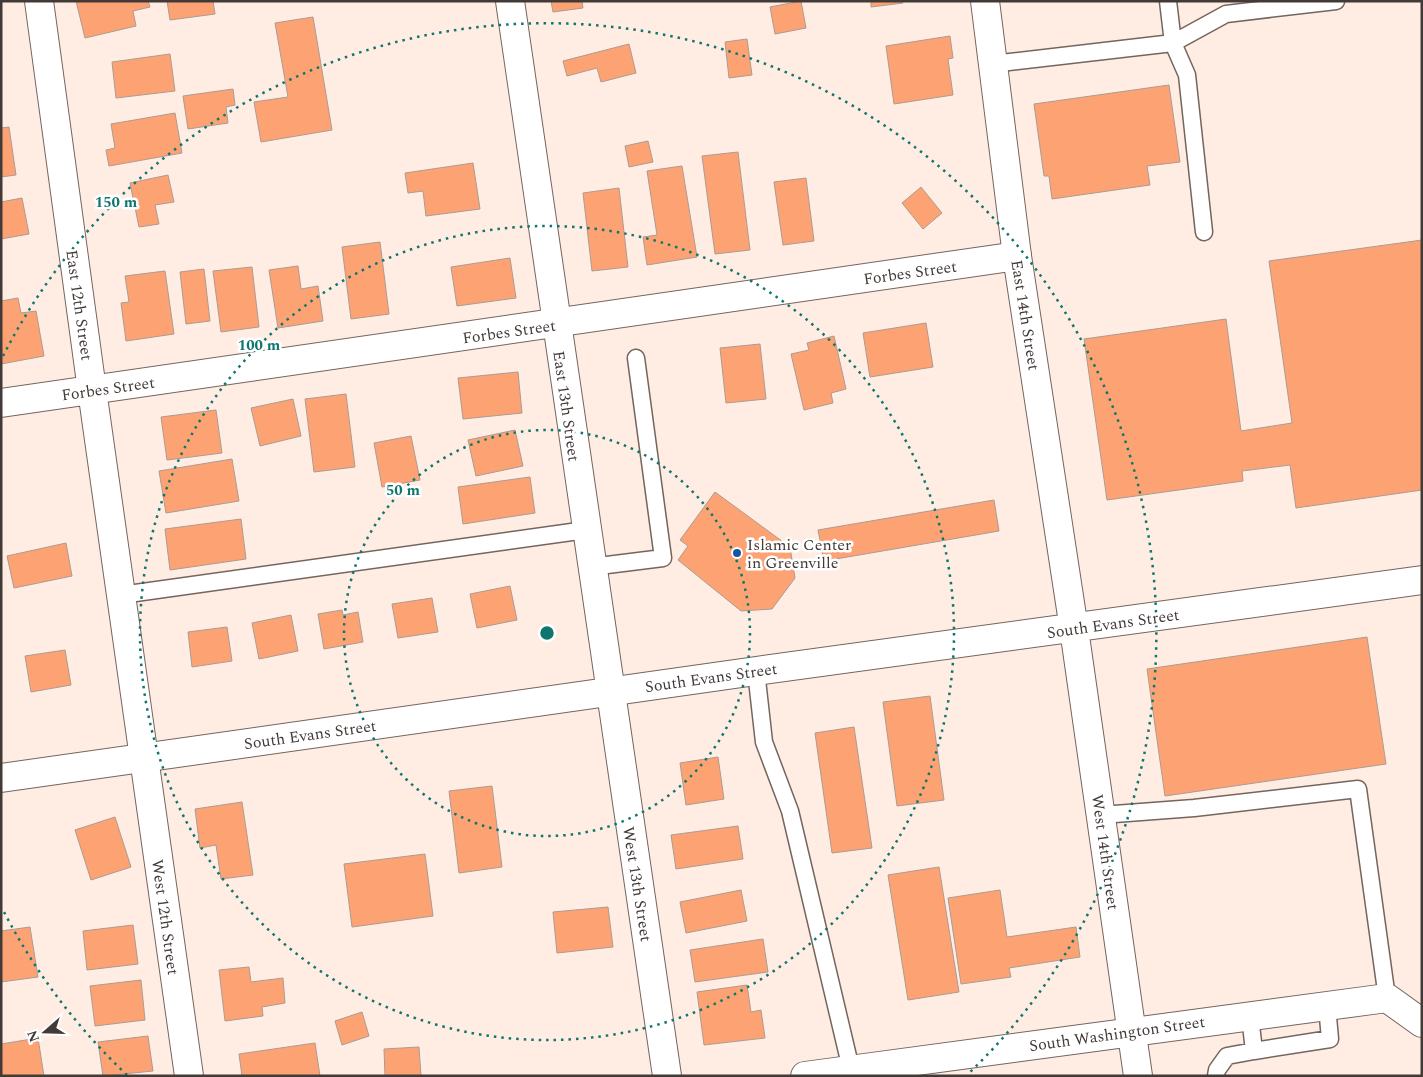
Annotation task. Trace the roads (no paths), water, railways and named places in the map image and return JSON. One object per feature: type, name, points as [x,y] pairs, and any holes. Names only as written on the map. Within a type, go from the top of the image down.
[{"type":"street","name":"East 12th Street","points":[[39,1],[143,757]]},
{"type":"street","name":"East 13th Street","points":[[510,1],[609,691]]},
{"type":"street","name":"East 14th Street","points":[[986,1],[992,64],[1017,256],[1074,629]]},
{"type":"street","name":"Forbes Street","points":[[1,403],[1017,256]]},
{"type":"street","name":"South Evans Street","points":[[1,778],[609,691],[1422,580]]},
{"type":"street","name":"West 14th Street","points":[[1074,629],[1138,1076]]},
{"type":"street","name":"West 13th Street","points":[[609,691],[667,1076]]},
{"type":"street","name":"West 12th Street","points":[[143,757],[189,1076]]},
{"type":"street","name":"South Washington Street","points":[[805,1076],[1387,998]]},
{"type":"street","points":[[1387,998],[1422,1023]]},
{"type":"lane","points":[[1168,1],[1173,43],[1187,75],[1204,232]]},
{"type":"lane","points":[[992,64],[1173,43],[1226,14],[1336,1]]},
{"type":"lane","points":[[591,567],[663,558],[636,358]]},
{"type":"lane","points":[[121,595],[586,530]]},
{"type":"lane","points":[[756,671],[764,742],[790,811],[851,1069]]},
{"type":"lane","points":[[1101,815],[1194,808],[1358,789],[1387,998]]},
{"type":"lane","points":[[1216,1076],[1217,1070],[1227,1056],[1330,1039],[1327,1006]]},
{"type":"lane","points":[[1250,1016],[1254,1051]]},
{"type":"place","name":"Islamic Center in Greenville","points":[[737,553]]}]
